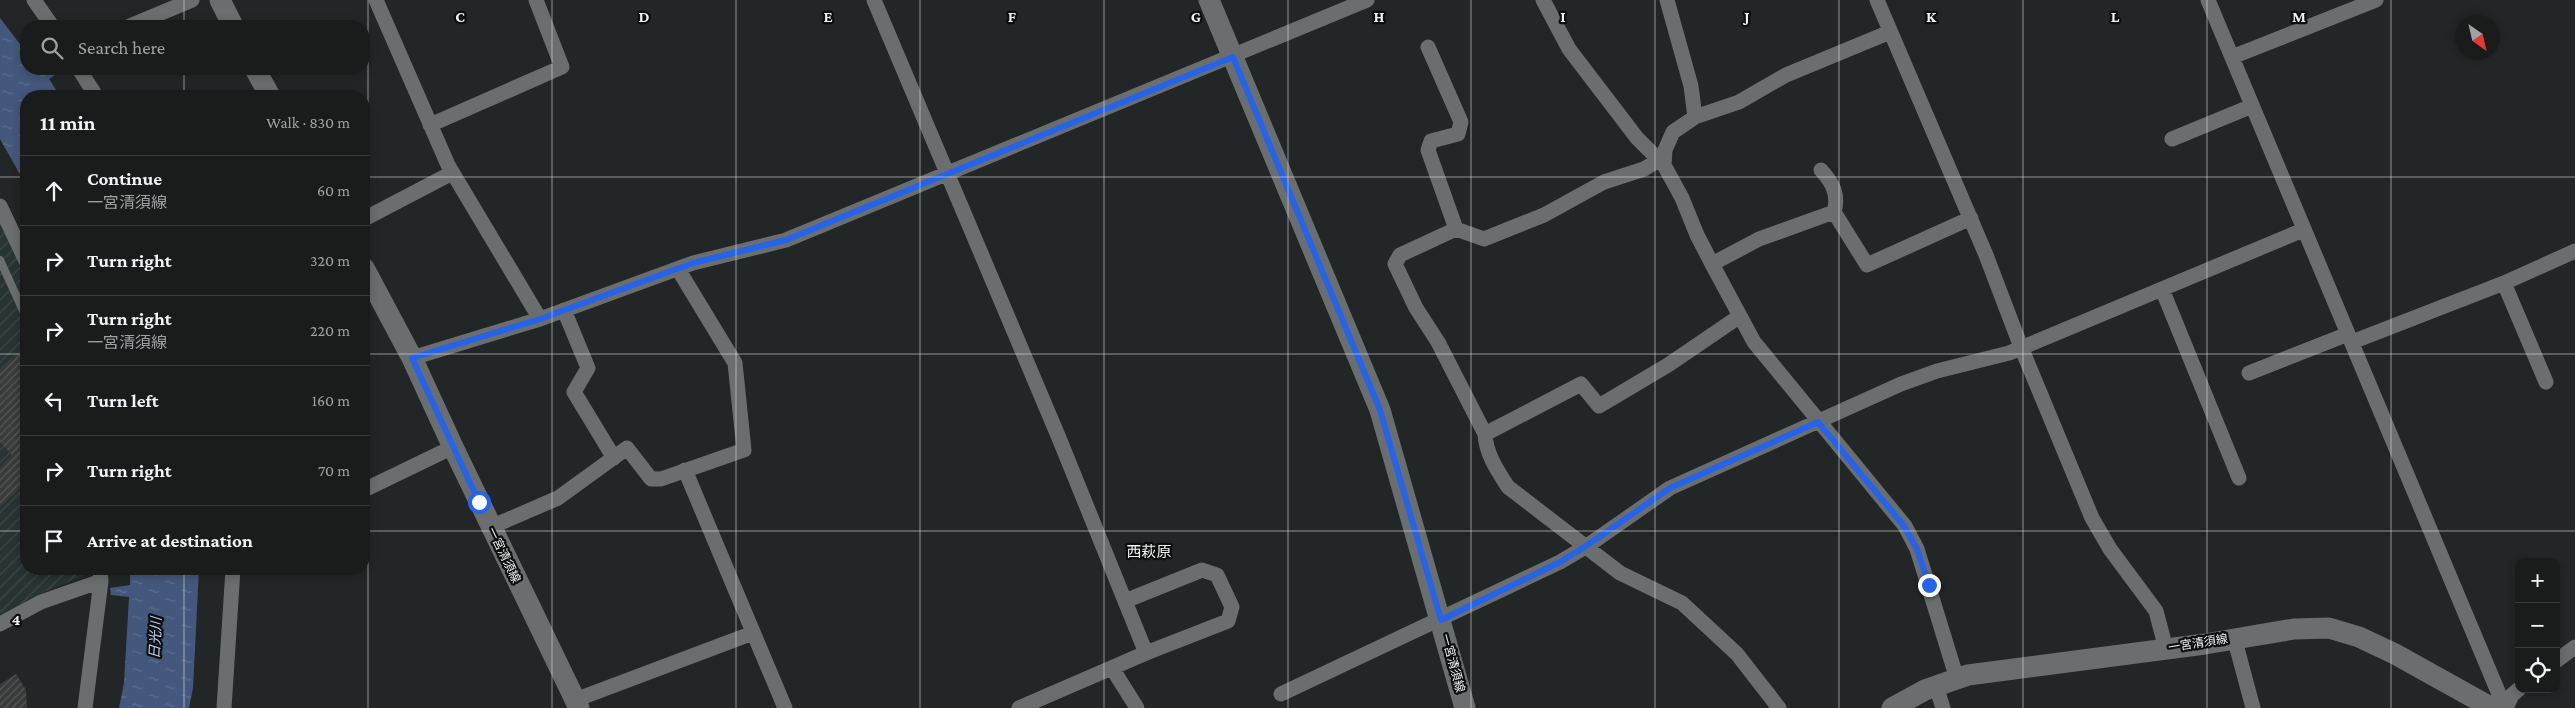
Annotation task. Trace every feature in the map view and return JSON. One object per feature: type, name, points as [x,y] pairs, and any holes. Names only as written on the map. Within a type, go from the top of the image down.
[{"type":"main road","points":[[220,0],[230,20]]},
{"type":"main road","name":"一宮清須線","points":[[1209,0],[1380,410],[1465,708]]},
{"type":"main road","points":[[258,75],[267,90]]},
{"type":"main road","name":"一宮清須線","points":[[370,279],[412,358],[490,527],[577,704]]},
{"type":"main road","name":"一宮清須線","points":[[1892,708],[1936,686],[1968,675],[2166,649],[2294,629],[2329,628],[2359,637],[2395,654],[2492,708]]},
{"type":"street","points":[[34,0],[48,20]]},
{"type":"street","points":[[144,20],[192,0]]},
{"type":"street","points":[[376,0],[452,173],[540,319]]},
{"type":"street","points":[[430,125],[562,67],[536,0]]},
{"type":"street","points":[[874,0],[1146,653]]},
{"type":"street","points":[[412,358],[540,319],[678,269],[786,240],[1233,57],[1367,0]]},
{"type":"street","points":[[1543,0],[1570,50],[1637,138],[1662,163],[1682,198],[1712,264],[1754,342],[1904,526],[1917,549],[1957,679]]},
{"type":"street","points":[[1667,0],[1691,86],[1695,117]]},
{"type":"street","points":[[1877,0],[1971,218],[2021,348],[2092,518],[2110,549],[2156,611],[2166,649]]},
{"type":"street","points":[[2208,0],[2499,694],[2496,708]]},
{"type":"street","points":[[2232,58],[2376,0]]},
{"type":"street","points":[[1662,163],[1665,150],[1673,132],[1695,117],[1739,102],[1786,75],[1890,32]]},
{"type":"street","points":[[1428,48],[1461,122],[1458,134],[1432,142],[1428,150],[1456,229]]},
{"type":"street","points":[[83,75],[92,90]]},
{"type":"street","points":[[2172,139],[2252,106]]},
{"type":"street","points":[[1662,163],[1604,182],[1544,215],[1484,239],[1456,229],[1400,255],[1395,264],[1416,308],[1438,342],[1485,434],[1486,448],[1508,486],[1620,573],[1682,603],[1737,654],[1779,708]]},
{"type":"street","points":[[1821,170],[1833,187],[1837,200],[1834,212],[1867,265],[1971,218]]},
{"type":"street","points":[[370,215],[452,173]]},
{"type":"street","points":[[0,206],[20,248]]},
{"type":"street","points":[[1712,264],[1759,240],[1834,212]]},
{"type":"street","points":[[1281,694],[1441,620],[1586,546],[1670,488],[1901,384],[1936,371],[2010,353],[2303,230]]},
{"type":"street","points":[[2249,373],[2504,283],[2575,251]]},
{"type":"street","points":[[490,527],[558,498],[627,448],[651,478],[661,479],[744,450],[735,363],[678,269]]},
{"type":"street","points":[[2504,283],[2546,382]]},
{"type":"street","points":[[2162,289],[2239,478]]},
{"type":"street","points":[[564,310],[588,368],[574,392],[614,458]]},
{"type":"street","points":[[1485,434],[1581,384],[1599,406],[1668,365],[1740,316]]},
{"type":"street","points":[[370,487],[452,447]]},
{"type":"street","points":[[685,470],[785,708]]},
{"type":"street","points":[[1019,708],[1146,653],[1228,621],[1232,608],[1217,575],[1202,570],[1125,601]]},
{"type":"street","points":[[0,624],[41,602],[100,575]]},
{"type":"street","points":[[85,708],[100,575]]},
{"type":"street","points":[[224,708],[234,575]]},
{"type":"street","points":[[577,704],[753,633]]},
{"type":"street","points":[[2234,637],[2253,708]]},
{"type":"street","points":[[2560,658],[2575,647]]},
{"type":"street","points":[[1112,668],[1137,708]]},
{"type":"street","points":[[1936,686],[1943,708]]},
{"type":"street","points":[[2506,708],[2512,694],[2515,692]]},
{"type":"lane","points":[[0,260],[20,304]]},
{"type":"shaded area","points":[[0,217],[20,260],[20,575],[84,575],[44,592],[0,615]]},
{"type":"water","points":[[0,18],[20,44],[20,75],[55,75],[49,79],[56,90],[20,90],[20,174],[0,139]]},
{"type":"water","name":"日光川","points":[[130,575],[199,575],[193,688],[189,708],[119,708],[124,683],[129,597],[111,595],[110,588],[130,585]]},
{"type":"building","points":[[18,352],[20,355],[20,488],[0,507],[0,467],[12,455],[0,442],[0,369]]},
{"type":"building","points":[[16,674],[26,690],[27,708],[0,708],[0,684]]},
{"type":"district","name":"西萩原","points":[[1149,552]]},
{"type":"route","points":[[479,502],[412,358],[540,319],[693,263],[752,250],[786,240],[1233,57],[1380,410],[1441,620],[1560,562],[1670,488],[1818,422],[1904,526],[1917,549],[1929,585]]}]
